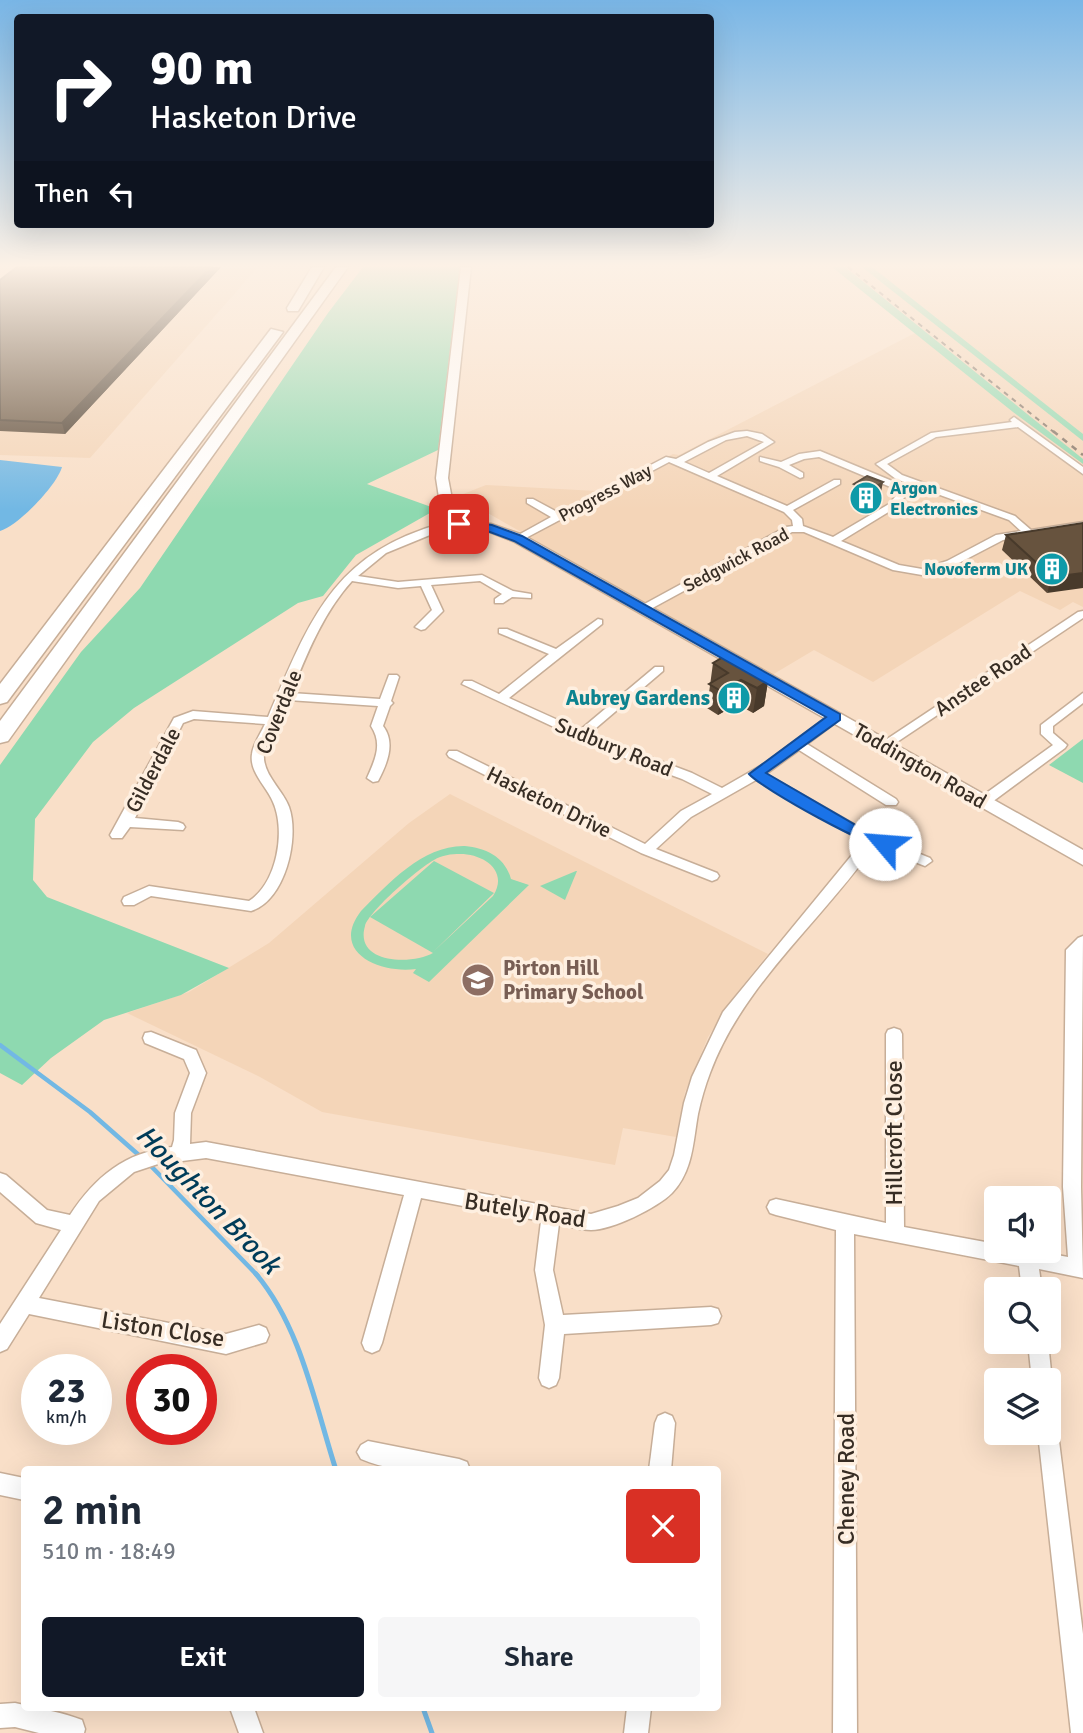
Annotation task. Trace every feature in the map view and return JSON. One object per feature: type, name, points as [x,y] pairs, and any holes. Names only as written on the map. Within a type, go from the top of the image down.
[{"type":"highway","points":[[0,698],[264,348]]},
{"type":"highway","points":[[0,736],[284,348]]},
{"type":"highway","points":[[226,430],[291,348]]},
{"type":"main road","points":[[450,523],[442,478],[457,348]]},
{"type":"main road","name":"Toddington Road","points":[[450,523],[492,528],[518,538],[1083,859]]},
{"type":"street","points":[[1011,418],[1083,471]]},
{"type":"street","points":[[1020,424],[934,435],[881,464],[899,477],[1012,518],[1027,531]]},
{"type":"street","points":[[677,462],[738,432],[752,433],[770,442],[709,477]]},
{"type":"street","points":[[782,466],[802,456],[820,454],[906,490],[881,513],[834,541]]},
{"type":"street","name":"Progress Way","points":[[518,538],[669,459],[787,510]]},
{"type":"street","points":[[763,459],[800,475]]},
{"type":"street","points":[[797,528],[797,519],[787,510],[838,482]]},
{"type":"street","points":[[530,501],[559,517]]},
{"type":"street","name":"Coverdale","points":[[129,901],[149,891],[251,906],[263,901],[273,886],[287,830],[278,799],[259,772],[258,753],[317,622],[365,563],[393,546],[450,523]]},
{"type":"street","name":"Sedgwick Road","points":[[643,609],[785,531],[797,528],[897,568],[922,572],[942,568],[1000,537],[1083,525]]},
{"type":"street","points":[[351,578],[398,585],[482,578],[510,594],[527,596]]},
{"type":"street","points":[[421,627],[438,611],[425,584]]},
{"type":"street","points":[[499,601],[510,594]]},
{"type":"street","name":"Anstee Road","points":[[884,746],[1082,614]]},
{"type":"street","points":[[501,698],[598,622]]},
{"type":"street","points":[[503,631],[558,654]]},
{"type":"street","points":[[581,735],[659,669]]},
{"type":"street","points":[[373,778],[384,743],[382,731],[377,726],[387,703],[393,677]]},
{"type":"street","name":"Sudbury Road","points":[[468,684],[581,735],[722,793]]},
{"type":"street","points":[[284,696],[387,703]]},
{"type":"street","points":[[983,802],[1061,745],[1047,734],[1047,725],[1083,697]]},
{"type":"street","name":"Gilderdale","points":[[178,827],[126,822],[182,718],[193,715],[274,721]]},
{"type":"street","points":[[646,850],[686,814],[756,774],[835,717]]},
{"type":"street","points":[[799,744],[891,802]]},
{"type":"street","name":"Hasketon Drive","points":[[453,754],[646,850],[712,876]]},
{"type":"street","points":[[756,774],[868,838],[925,861]]},
{"type":"street","points":[[117,835],[126,822]]},
{"type":"street","name":"Butely Road","points":[[0,1342],[93,1195],[128,1167],[157,1156],[206,1150],[551,1217],[591,1222],[623,1214],[652,1198],[672,1180],[681,1162],[699,1082],[722,1026],[736,1005],[868,845],[868,838]]},
{"type":"street","points":[[1052,1263],[1081,1268],[1072,1187],[1074,950],[1083,942]]},
{"type":"street","name":"Hillcroft Close","points":[[894,1034],[895,1232]]},
{"type":"street","points":[[151,1038],[190,1055],[198,1073],[183,1112],[183,1140],[178,1152]]},
{"type":"street","points":[[0,1181],[42,1217],[75,1225]]},
{"type":"street","points":[[372,1343],[414,1191]]},
{"type":"street","points":[[776,1207],[845,1224],[984,1250]]},
{"type":"street","points":[[549,1378],[555,1325],[544,1270],[551,1217]]},
{"type":"street","name":"Cheney Road","points":[[845,1224],[845,1733]]},
{"type":"street","name":"Liston Close","points":[[24,1304],[226,1344],[260,1335]]},
{"type":"street","points":[[555,1325],[711,1316]]},
{"type":"street","points":[[661,1466],[666,1423]]},
{"type":"street","points":[[1049,1445],[1083,1733]]},
{"type":"street","points":[[368,1452],[438,1466]]},
{"type":"street","points":[[0,1484],[21,1488]]},
{"type":"street","points":[[243,1711],[251,1733]]},
{"type":"street","points":[[636,1733],[639,1711]]},
{"type":"street","points":[[0,1716],[15,1715],[73,1729]]},
{"type":"shaded area","points":[[0,348],[187,348],[90,458],[0,455]]},
{"type":"shaded area","points":[[886,348],[1083,348],[1083,607],[1073,602],[1060,610],[1020,591],[873,682],[814,650],[772,675],[458,496],[486,485],[597,491],[673,454],[679,455]]},
{"type":"shaded area","name":"Pirton Hill Primary School","points":[[450,794],[768,954],[735,995],[708,1037],[685,1092],[676,1137],[623,1128],[615,1165],[322,1112],[260,1077],[127,1013],[189,992],[269,943],[409,823]]},
{"type":"green space","points":[[304,348],[450,348],[438,450],[367,484],[437,509],[356,555],[323,596],[298,603],[134,708],[93,742],[35,819],[33,880],[47,897],[229,968],[181,995],[104,1020],[51,1058],[22,1085],[0,1073],[0,765],[81,652],[140,588]]},
{"type":"green space","points":[[933,348],[945,348],[1083,459],[1083,464]]},
{"type":"green space","points":[[965,348],[974,348],[1083,434],[1083,441]]},
{"type":"green space","points":[[1083,739],[1083,783],[1049,765]]},
{"type":"green space","points":[[465,846],[480,849],[499,859],[511,879],[529,885],[429,982],[413,973],[416,969],[388,968],[363,958],[355,949],[351,938],[353,926],[361,911],[408,868],[435,852]],"holes":[[[450,855],[478,857],[491,866],[498,879],[497,887],[493,896],[433,952],[494,893],[434,861],[371,916],[396,890],[434,860]],[[370,917],[433,953],[424,957],[399,960],[376,954],[368,948],[364,939],[365,926]]]},
{"type":"green space","points":[[576,871],[565,900],[540,886]]},
{"type":"water","points":[[0,460],[62,467],[53,484],[36,504],[8,528],[0,531]]},
{"type":"building","points":[[0,348],[134,348],[62,423],[0,420]]},
{"type":"building","points":[[867,476],[883,482],[871,490],[854,484]]},
{"type":"building","points":[[1083,523],[1083,573],[1052,577],[1006,535]]},
{"type":"building","points":[[725,656],[768,681],[757,688],[741,680],[721,691],[709,684],[728,673],[713,663]]},
{"type":"waterway","name":"Houghton Brook","points":[[0,1045],[90,1112],[141,1157]]},
{"type":"waterway","name":"Houghton Brook","points":[[149,1164],[258,1276]]},
{"type":"waterway","name":"Houghton Brook","points":[[256,1274],[285,1318],[296,1342],[335,1466]]},
{"type":"waterway","name":"Houghton Brook","points":[[424,1711],[432,1733]]},
{"type":"railway","points":[[949,348],[1055,433]]},
{"type":"railway","points":[[1053,431],[1083,455]]},
{"type":"place","name":"Argon Electronics","points":[[866,498]]},
{"type":"place","name":"Novoferm UK","points":[[1052,569]]},
{"type":"place","name":"Aubrey Gardens","points":[[734,698]]},
{"type":"place","name":"Pirton Hill Primary School","points":[[478,980]]},
{"type":"route","points":[[459,524],[492,528],[518,538],[835,717],[756,774],[862,832],[868,838],[885,844]]}]
